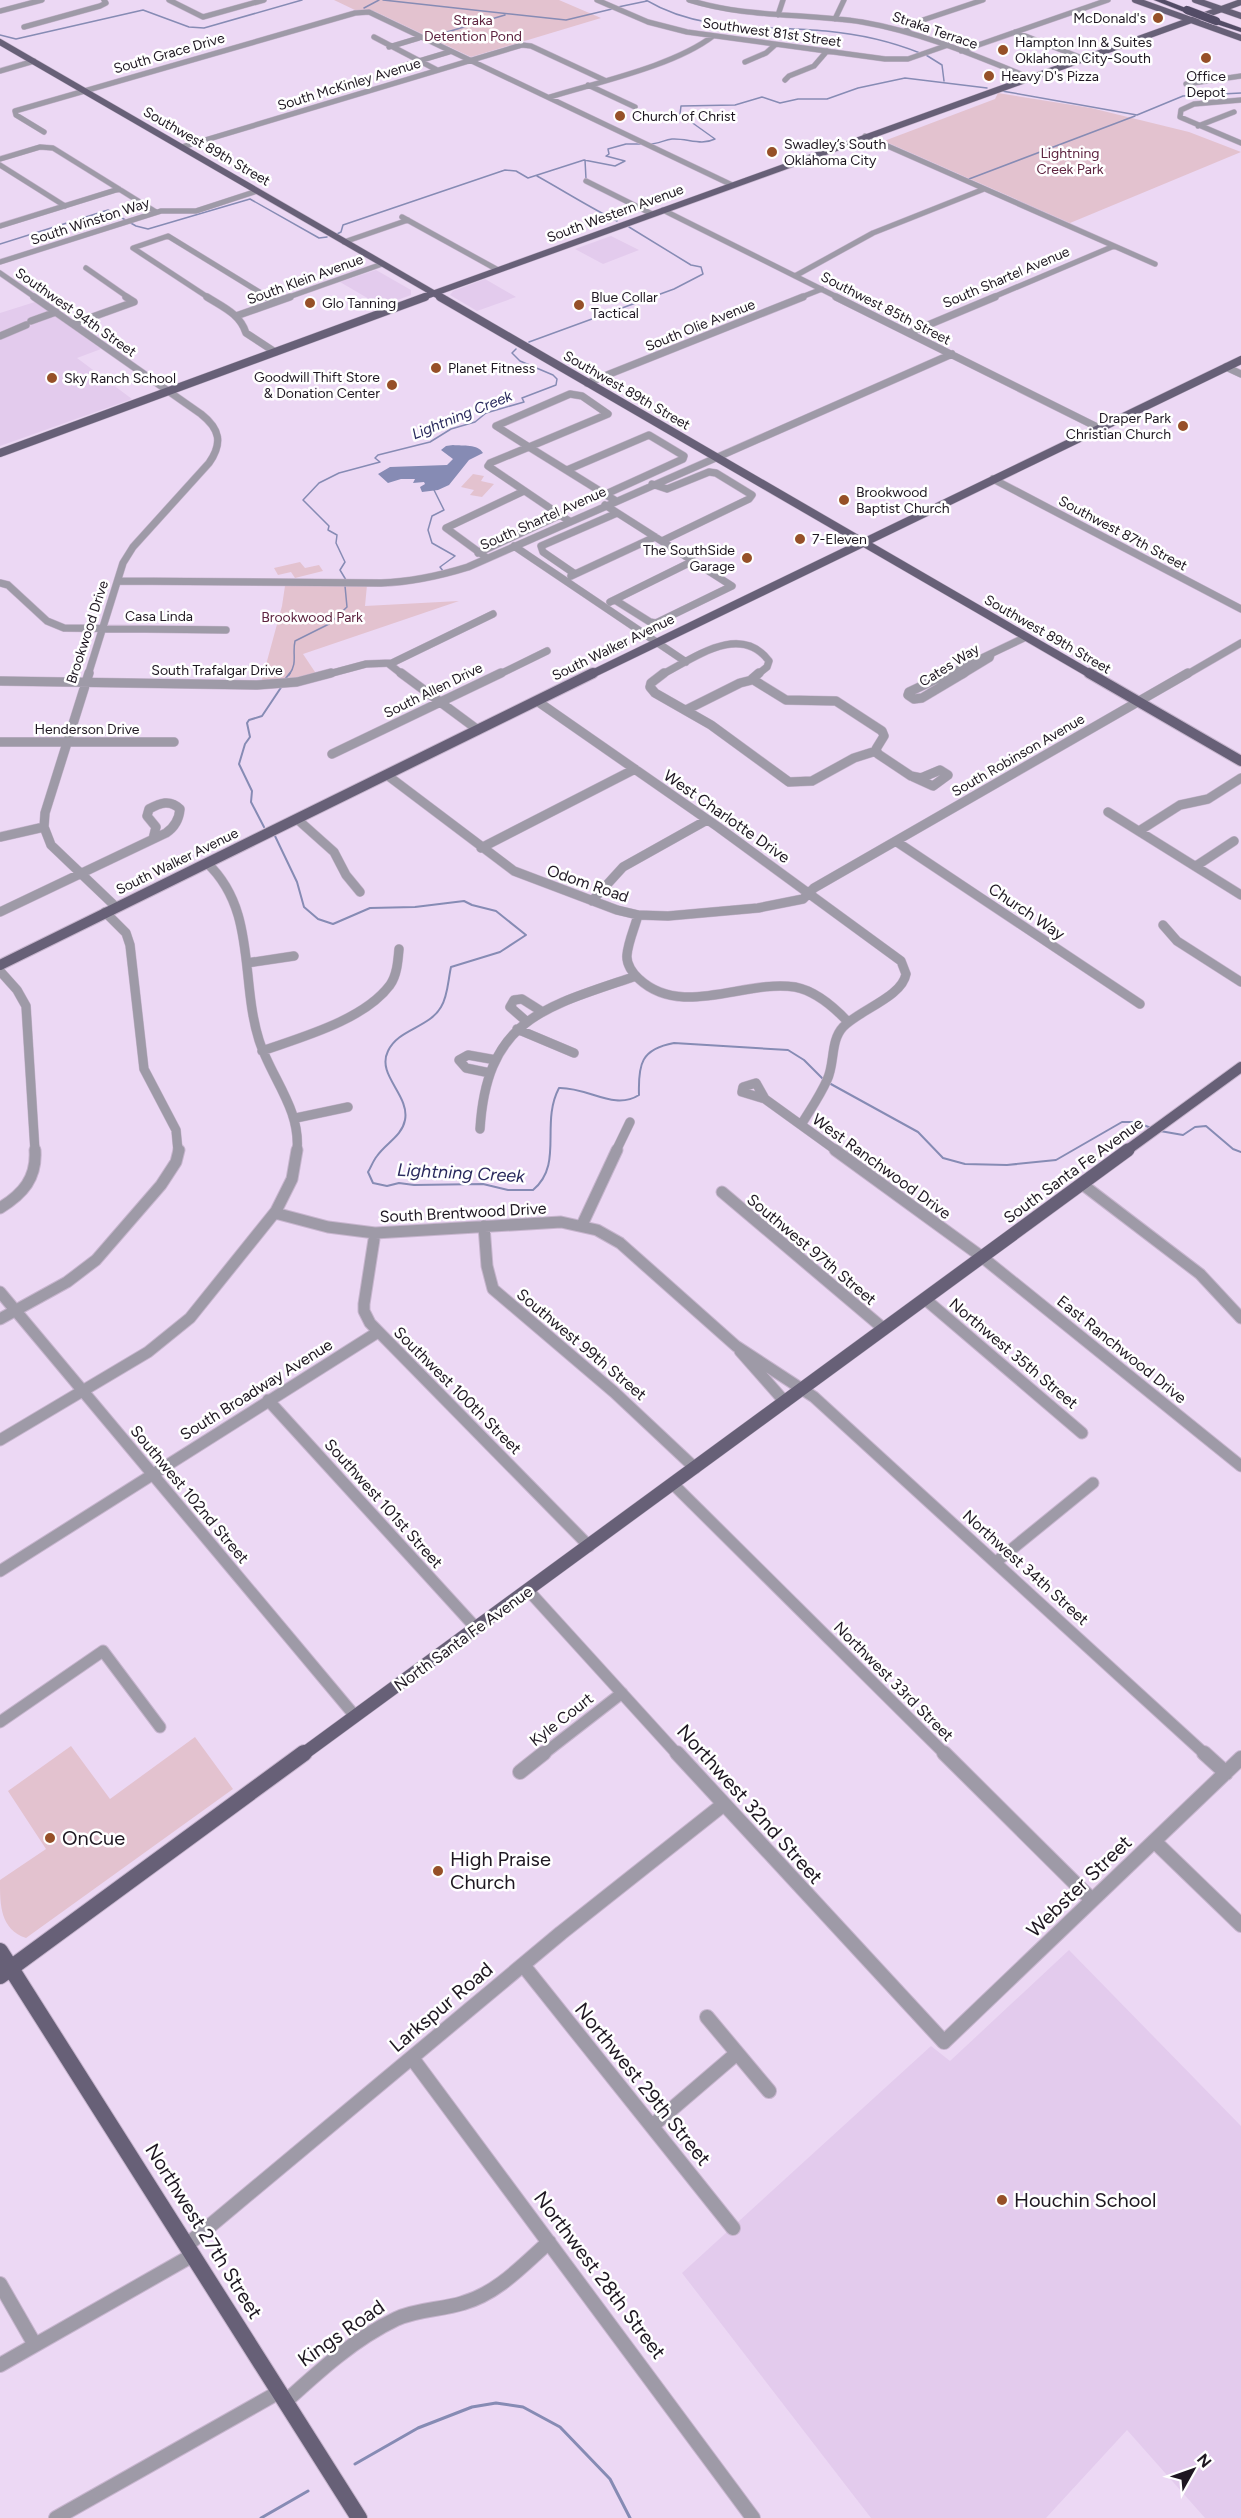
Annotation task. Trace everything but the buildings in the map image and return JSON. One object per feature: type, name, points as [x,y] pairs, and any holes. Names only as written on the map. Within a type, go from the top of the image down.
[{"type":"highway","points":[[1158,0],[1192,6]]},
{"type":"highway","points":[[1170,0],[1192,6],[1219,20],[1241,27]]},
{"type":"main road","points":[[1135,0],[1241,38]]},
{"type":"main road","name":"South Western Avenue","points":[[0,453],[1028,77],[1241,2]]},
{"type":"main road","points":[[1170,14],[1190,14],[1204,8],[1204,3]]},
{"type":"main road","points":[[1192,6],[1204,3],[1240,16]]},
{"type":"main road","points":[[1208,27],[1204,22],[1220,15],[1240,16]]},
{"type":"main road","name":"Southwest 89th Street","points":[[0,42],[1241,761]]},
{"type":"main road","name":"South Walker Avenue","points":[[0,964],[863,541],[1241,360]]},
{"type":"main road","name":"South Santa Fe Avenue","points":[[925,1299],[1241,1067]]},
{"type":"main road","name":"North Santa Fe Avenue","points":[[6,1972],[925,1299]]},
{"type":"main road","name":"Northwest 27th Street","points":[[0,1951],[6,1972],[190,2250],[359,2518]]},
{"type":"street","points":[[0,11],[42,0]]},
{"type":"street","points":[[24,27],[100,6],[106,3],[104,0]]},
{"type":"street","points":[[170,0],[203,17],[264,0]]},
{"type":"street","name":"Southwest 81st Street","points":[[597,0],[654,24],[775,45],[898,60],[912,58],[948,45]]},
{"type":"street","name":"Straka Terrace","points":[[689,0],[732,13],[835,19],[905,31],[948,45],[1028,77]]},
{"type":"street","points":[[704,5],[715,0]]},
{"type":"street","points":[[778,15],[783,0]]},
{"type":"street","points":[[835,19],[844,0]]},
{"type":"street","points":[[905,31],[922,20],[983,0]]},
{"type":"street","points":[[962,51],[1108,0]]},
{"type":"street","name":"South Grace Drive","points":[[44,132],[16,115],[15,111],[366,12],[375,13],[472,59]]},
{"type":"street","points":[[1015,32],[1082,58]]},
{"type":"street","points":[[550,97],[680,56],[713,36]]},
{"type":"street","points":[[374,37],[389,47],[439,69]]},
{"type":"street","points":[[389,47],[419,38]]},
{"type":"street","name":"South McKinley Avenue","points":[[182,147],[524,45],[604,80]]},
{"type":"street","points":[[745,62],[766,53],[775,45]]},
{"type":"street","points":[[784,80],[814,66],[827,51]]},
{"type":"street","points":[[399,67],[449,52]]},
{"type":"street","points":[[472,59],[732,185]]},
{"type":"street","points":[[0,71],[34,61]]},
{"type":"street","points":[[1186,84],[1241,76]]},
{"type":"street","points":[[588,85],[635,107]]},
{"type":"street","points":[[1241,100],[1211,102],[1180,110],[1182,120],[1241,142]]},
{"type":"street","points":[[1198,126],[1234,111],[1211,102]]},
{"type":"street","points":[[866,136],[1155,264]]},
{"type":"street","points":[[0,159],[46,146],[53,147],[156,212]]},
{"type":"street","points":[[0,165],[65,206]]},
{"type":"street","points":[[586,182],[652,214]]},
{"type":"street","points":[[0,226],[119,189]]},
{"type":"street","points":[[795,276],[873,233],[984,189]]},
{"type":"street","name":"South Winston Way","points":[[0,262],[156,212],[168,209],[194,212],[257,191]]},
{"type":"street","name":"Southwest 85th Street","points":[[663,210],[1099,428]]},
{"type":"street","points":[[0,218],[9,224]]},
{"type":"street","name":"South Klein Avenue","points":[[344,242],[405,218],[498,270]]},
{"type":"street","points":[[275,302],[168,236],[133,248],[236,316],[243,323],[246,333],[275,352]]},
{"type":"street","name":"South Shartel Avenue","points":[[909,333],[1114,246]]},
{"type":"street","name":"South Klein Avenue","points":[[236,316],[382,264]]},
{"type":"street","points":[[73,324],[134,302],[86,268]]},
{"type":"street","name":"Southwest 94th Street","points":[[0,273],[169,391]]},
{"type":"street","name":"South Olie Avenue","points":[[587,383],[822,289]]},
{"type":"street","points":[[0,336],[56,312]]},
{"type":"street","name":"South Shartel Avenue","points":[[118,581],[399,583],[454,572],[952,354]]},
{"type":"street","points":[[1226,367],[1241,374]]},
{"type":"street","name":"Brookwood Drive","points":[[44,827],[47,806],[123,563],[133,547],[209,464],[219,447],[219,437],[214,425],[169,391]]},
{"type":"street","points":[[569,521],[488,466],[490,463],[531,447],[608,414],[582,396],[570,394],[497,425],[531,447],[567,470],[606,494],[616,501]]},
{"type":"street","points":[[567,470],[649,435],[684,456],[683,459],[606,494]]},
{"type":"street","points":[[564,579],[749,499],[752,495],[716,473],[706,473],[667,489],[652,484]]},
{"type":"street","name":"Southwest 87th Street","points":[[993,479],[1241,609]]},
{"type":"street","points":[[487,558],[446,528],[524,491]]},
{"type":"street","points":[[605,506],[732,586],[657,623],[650,622],[615,600]]},
{"type":"street","points":[[575,574],[543,552],[541,546],[617,513]]},
{"type":"street","points":[[478,553],[560,515]]},
{"type":"street","points":[[514,546],[658,641],[663,647],[690,660]]},
{"type":"street","points":[[602,604],[615,600],[693,561]]},
{"type":"street","name":"Casa Linda","points":[[0,583],[8,585],[16,595],[52,624],[72,629],[226,630]]},
{"type":"street","name":"South Trafalgar Drive","points":[[0,681],[275,685],[297,682],[370,663],[389,664],[493,614]]},
{"type":"street","name":"Cates Way","points":[[968,667],[920,699],[908,696],[909,692],[968,667],[1026,637]]},
{"type":"street","points":[[686,710],[740,683],[752,680],[767,667],[769,661],[752,646],[738,642],[723,644],[690,660],[656,678],[650,687],[655,693],[733,740],[780,778],[796,784],[811,782],[861,755],[876,751],[883,739],[882,730],[843,705],[825,699],[786,700],[752,680]]},
{"type":"street","name":"South Robinson Avenue","points":[[810,893],[1241,643]]},
{"type":"street","name":"South Allen Drive","points":[[332,754],[546,651]]},
{"type":"street","points":[[389,664],[478,730]]},
{"type":"street","name":"West Charlotte Drive","points":[[537,701],[898,957],[905,968],[905,982],[889,997],[848,1022]]},
{"type":"street","name":"Henderson Drive","points":[[0,742],[174,742]]},
{"type":"street","points":[[876,751],[911,776]]},
{"type":"street","points":[[481,849],[634,769]]},
{"type":"street","name":"Odom Road","points":[[387,775],[481,849],[514,871],[592,901],[638,915],[697,915],[758,908],[796,901],[807,897],[810,893]]},
{"type":"street","points":[[1139,831],[1180,805],[1208,799],[1241,778]]},
{"type":"street","points":[[0,912],[166,833],[175,825],[180,815],[177,805],[165,802],[149,809],[147,816],[156,827],[153,839]]},
{"type":"street","points":[[1108,812],[1241,895]]},
{"type":"street","points":[[297,819],[334,852],[346,875],[360,892]]},
{"type":"street","points":[[592,901],[623,867],[707,820]]},
{"type":"street","points":[[0,837],[44,827],[51,845],[80,873],[111,910],[128,938],[144,1069],[150,1086],[176,1133],[178,1155],[170,1172],[158,1188],[93,1263],[80,1273],[0,1319]]},
{"type":"street","points":[[1196,866],[1234,841]]},
{"type":"street","name":"Church Way","points":[[897,842],[1140,1004]]},
{"type":"street","points":[[0,1440],[154,1347],[188,1321],[275,1213],[289,1188],[298,1142],[296,1118],[287,1096],[262,1051],[254,1023],[241,928],[227,886],[219,874],[207,863]]},
{"type":"street","points":[[638,915],[627,955],[629,966],[636,976],[660,993],[679,998],[770,987],[797,988],[823,1000],[848,1022],[840,1030],[835,1042],[831,1069],[824,1088],[801,1125]]},
{"type":"street","points":[[1163,925],[1177,941],[1241,982]]},
{"type":"street","points":[[262,1051],[356,1012],[375,1001],[394,979],[399,949]]},
{"type":"street","points":[[247,963],[294,956]]},
{"type":"street","points":[[0,971],[17,990],[26,1006],[36,1160],[34,1173],[25,1191],[0,1208]]},
{"type":"street","points":[[480,1129],[481,1105],[490,1073],[496,1059],[526,1021],[541,1011],[636,976]]},
{"type":"street","points":[[526,1021],[510,1007],[514,1000],[522,999],[541,1011]]},
{"type":"street","points":[[518,1029],[574,1053]]},
{"type":"street","points":[[490,1073],[466,1068],[459,1060],[468,1055],[496,1059]]},
{"type":"street","name":"West Ranchwood Drive","points":[[765,1099],[981,1257]]},
{"type":"street","points":[[296,1118],[348,1107]]},
{"type":"street","points":[[582,1225],[630,1122]]},
{"type":"street","points":[[1082,1184],[1200,1274],[1241,1318]]},
{"type":"street","name":"Southwest 97th Street","points":[[722,1192],[884,1329]]},
{"type":"street","name":"South Brentwood Drive","points":[[275,1213],[328,1227],[375,1233],[552,1221],[582,1225],[604,1233],[620,1243],[736,1346]]},
{"type":"street","name":"Southwest 99th Street","points":[[484,1226],[488,1273],[493,1289],[614,1392],[695,1468]]},
{"type":"street","name":"Southwest 100th Street","points":[[375,1233],[364,1304],[366,1317],[378,1332],[589,1546]]},
{"type":"street","name":"East Ranchwood Drive","points":[[981,1257],[1241,1467]]},
{"type":"street","name":"Southwest 102nd Street","points":[[0,1292],[355,1716]]},
{"type":"street","name":"Northwest 35th Street","points":[[925,1299],[1082,1433]]},
{"type":"street","name":"South Broadway Avenue","points":[[0,1571],[378,1332]]},
{"type":"street","points":[[736,1346],[784,1402]]},
{"type":"street","name":"Northwest 34th Street","points":[[736,1346],[827,1408],[1226,1773]]},
{"type":"street","name":"Southwest 101st Street","points":[[268,1400],[476,1628]]},
{"type":"street","points":[[996,1562],[1094,1483]]},
{"type":"street","name":"Northwest 33rd Street","points":[[673,1484],[1092,1900]]},
{"type":"street","name":"Northwest 32nd Street","points":[[528,1590],[944,2042]]},
{"type":"street","points":[[0,1722],[103,1651],[160,1727]]},
{"type":"street","name":"Kyle Court","points":[[520,1772],[622,1693]]},
{"type":"street","name":"Webster Street","points":[[944,2042],[1241,1758]]},
{"type":"street","name":"Larkspur Road","points":[[0,2365],[190,2250],[523,1965],[724,1804]]},
{"type":"street","points":[[1154,1841],[1241,1924]]},
{"type":"street","name":"Northwest 29th Street","points":[[523,1965],[732,2228]]},
{"type":"street","points":[[707,2017],[769,2091]]},
{"type":"street","points":[[652,2126],[736,2054]]},
{"type":"street","name":"Northwest 28th Street","points":[[412,2058],[753,2518]]},
{"type":"street","name":"Kings Road","points":[[56,2518],[194,2438],[282,2397],[383,2325],[407,2314],[479,2297],[504,2281],[549,2242]]},
{"type":"street","points":[[0,2284],[35,2345]]},
{"type":"shaded area","points":[[611,236],[639,250],[603,264],[575,249]]},
{"type":"shaded area","points":[[376,270],[411,290],[411,295],[381,306],[340,282]]},
{"type":"shaded area","points":[[485,279],[516,297],[477,311],[450,295],[453,291]]},
{"type":"shaded area","name":"Sky Ranch School","points":[[35,302],[101,349],[77,358],[132,399],[0,446],[0,313]]},
{"type":"shaded area","name":"Houchin School","points":[[1069,1950],[1241,2126],[1241,2518],[1205,2518],[1127,2430],[1046,2518],[871,2518],[682,2273],[931,2046],[950,2061]]},
{"type":"green space","name":"Straka Detention Pond","points":[[334,0],[559,0],[601,18],[471,57],[374,11],[357,11]]},
{"type":"green space","name":"Lightning Creek Park","points":[[998,93],[1091,108],[1189,132],[1241,152],[1070,223],[884,141],[995,99]]},
{"type":"green space","points":[[473,474],[484,476],[481,481],[494,484],[482,497],[470,495],[474,490],[461,487]]},
{"type":"green space","points":[[300,562],[305,568],[319,565],[323,571],[295,578],[291,572],[278,575],[274,568]]},
{"type":"green space","name":"Brookwood Park","points":[[367,585],[365,606],[459,601],[303,654],[317,675],[261,683],[282,606],[285,586]]},
{"type":"green space","points":[[195,1737],[233,1789],[26,1938],[11,1929],[1,1907],[0,1880],[46,1849],[8,1791],[71,1746],[110,1799]]},
{"type":"water","points":[[453,445],[474,447],[483,453],[469,460],[449,485],[438,490],[422,492],[420,487],[425,484],[424,482],[413,483],[415,479],[401,479],[388,483],[378,474],[390,467],[447,465],[453,459],[441,450]]},
{"type":"waterway","points":[[0,35],[16,39],[143,10],[189,27],[204,28],[302,0]]},
{"type":"waterway","points":[[364,8],[379,0]]},
{"type":"waterway","points":[[383,0],[566,20],[612,9]]},
{"type":"waterway","points":[[646,0],[667,11],[711,23],[850,34],[920,53]]},
{"type":"waterway","points":[[618,7],[647,1]]},
{"type":"waterway","points":[[430,37],[505,15]]},
{"type":"waterway","points":[[926,55],[942,65],[944,81]]},
{"type":"waterway","name":"Lightning Creek","points":[[649,144],[672,139],[699,142],[715,139],[680,114],[681,106],[735,105],[762,97],[780,103],[798,99],[827,99],[858,88],[905,78],[987,88]]},
{"type":"waterway","name":"Lightning Creek","points":[[1002,91],[1137,115],[1183,96],[1241,93]]},
{"type":"waterway","points":[[969,179],[1135,116]]},
{"type":"waterway","name":"Lightning Creek","points":[[585,160],[615,166],[625,161],[606,156],[609,154],[608,149],[626,144],[643,144]]},
{"type":"waterway","points":[[337,234],[341,232],[343,225],[505,170],[516,171],[528,178],[585,160]]},
{"type":"waterway","points":[[585,160],[586,179]]},
{"type":"waterway","name":"Lightning Creek","points":[[537,176],[617,221]]},
{"type":"waterway","points":[[0,244],[108,210],[136,226],[148,229],[250,199],[319,238],[327,237]]},
{"type":"waterway","name":"Lightning Creek","points":[[529,342],[674,289],[703,274],[701,267],[691,265],[629,227]]},
{"type":"waterway","name":"Lightning Creek","points":[[346,580],[340,570],[345,562],[336,543],[337,535],[328,530],[329,526],[303,500],[319,483],[339,473],[380,462],[375,458],[378,455],[430,442],[451,429],[475,422],[486,413],[524,402],[522,398],[556,385],[557,379],[553,375],[520,361],[512,353],[516,349]]},
{"type":"waterway","points":[[434,490],[444,510],[432,516],[428,530],[432,543],[455,556],[440,567],[443,571]]},
{"type":"waterway","name":"Lightning Creek","points":[[289,675],[294,662],[295,641],[329,624],[347,607],[345,586]]},
{"type":"waterway","name":"Lightning Creek","points":[[286,678],[290,673]]},
{"type":"waterway","name":"Lightning Creek","points":[[264,827],[251,802],[252,791],[239,764],[245,744],[250,737],[247,723],[249,720],[262,716],[282,686]]},
{"type":"waterway","name":"Lightning Creek","points":[[275,836],[297,882],[304,907],[318,919],[333,924],[370,908],[415,907],[464,901],[496,911],[526,935],[500,952],[451,967],[443,1003],[436,1014],[399,1038],[388,1051],[385,1060],[386,1068],[403,1102],[405,1120],[401,1131],[381,1151],[368,1172],[373,1183],[387,1186],[399,1183],[414,1185],[483,1184],[508,1190],[533,1190],[542,1180],[547,1168],[550,1156],[551,1115],[559,1088],[580,1091],[610,1100],[630,1099],[639,1095],[639,1075],[648,1054],[654,1049],[674,1043],[788,1050],[804,1060],[824,1080]]},
{"type":"waterway","name":"Lightning Creek","points":[[829,1083],[918,1132],[943,1158],[965,1164],[1007,1165],[1056,1160],[1122,1122],[1136,1122],[1151,1128]]},
{"type":"waterway","name":"Lightning Creek","points":[[1160,1131],[1183,1135],[1195,1127],[1206,1126],[1233,1149],[1241,1152]]},
{"type":"waterway","points":[[355,2464],[418,2428],[472,2407],[496,2403],[523,2407],[560,2427],[610,2479],[630,2518]]},
{"type":"waterway","points":[[261,2518],[308,2491]]},
{"type":"place","name":"McDonald's","points":[[1158,18]]},
{"type":"place","name":"Hampton Inn & Suites Oklahoma City-South","points":[[1003,50]]},
{"type":"place","name":"Office Depot","points":[[1206,58]]},
{"type":"place","name":"Heavy D's Pizza","points":[[989,76]]},
{"type":"place","name":"Church of Christ","points":[[620,116]]},
{"type":"place","name":"Swadley’s South Oklahoma City","points":[[772,152]]},
{"type":"place","name":"Glo Tanning","points":[[310,303]]},
{"type":"place","name":"Blue Collar Tactical","points":[[579,305]]},
{"type":"place","name":"Planet Fitness","points":[[436,368]]},
{"type":"place","name":"Sky Ranch School","points":[[52,378]]},
{"type":"place","name":"Goodwill Thift Store & Donation Center","points":[[392,385]]},
{"type":"place","name":"Draper Park Christian Church","points":[[1183,426]]},
{"type":"place","name":"Brookwood Baptist Church","points":[[844,500]]},
{"type":"place","name":"7-Eleven","points":[[800,539]]},
{"type":"place","name":"The SouthSide Garage","points":[[747,558]]},
{"type":"place","name":"OnCue","points":[[50,1838]]},
{"type":"place","name":"High Praise Church","points":[[438,1871]]},
{"type":"place","name":"Houchin School","points":[[1002,2200]]}]
